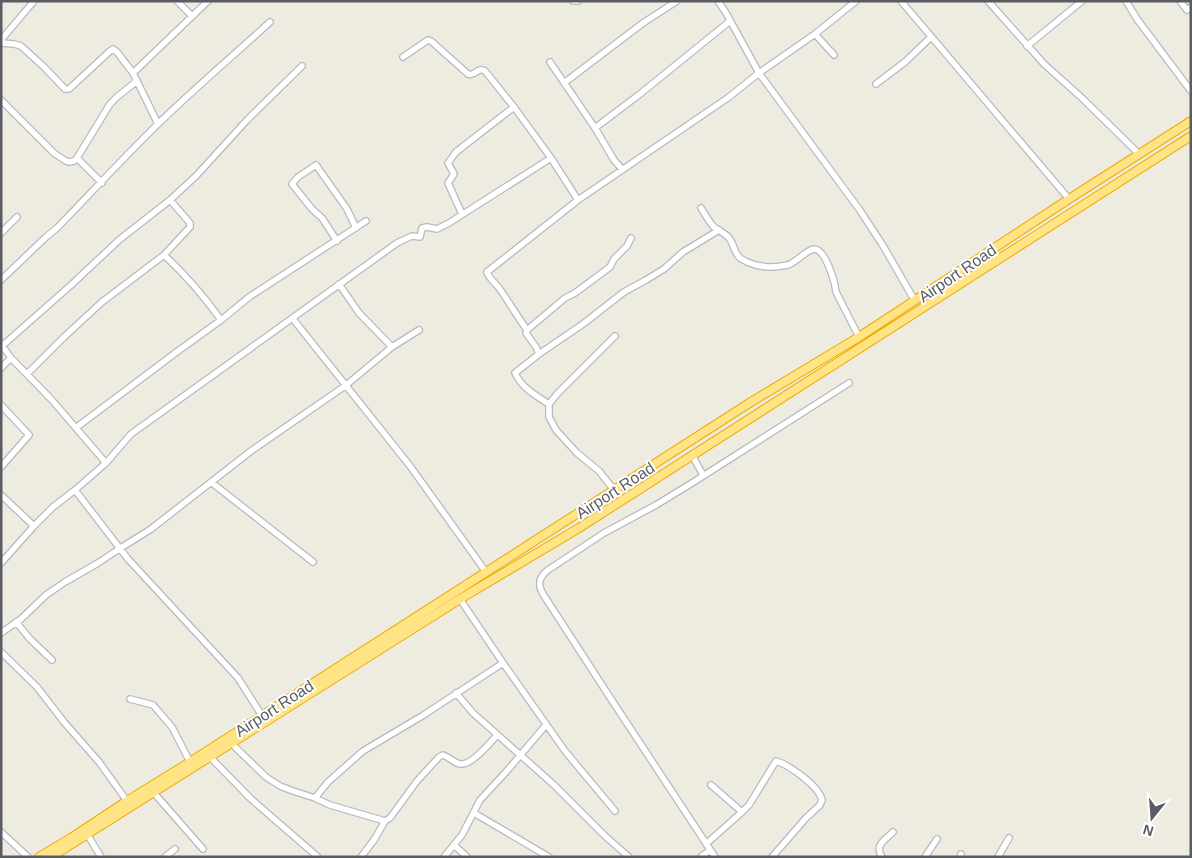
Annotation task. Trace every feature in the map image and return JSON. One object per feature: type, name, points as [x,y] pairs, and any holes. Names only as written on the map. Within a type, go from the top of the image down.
[{"type":"highway","name":"Airport Road","points":[[51,857],[232,744],[264,719],[486,572],[752,402],[859,337],[1191,121]]},
{"type":"highway","name":"Airport Road","points":[[39,857],[126,801],[578,528],[1191,136]]},
{"type":"street","points":[[1,42],[34,1]]},
{"type":"street","points":[[176,1],[192,16]]},
{"type":"street","points":[[133,73],[208,1]]},
{"type":"street","points":[[573,1],[578,1]]},
{"type":"street","points":[[564,83],[643,23],[677,1]]},
{"type":"street","points":[[718,1],[759,73],[860,209],[915,301]]},
{"type":"street","points":[[539,354],[504,295],[496,283],[488,277],[487,272],[578,200],[730,97],[759,73],[815,34],[856,1]]},
{"type":"street","points":[[902,1],[1069,199]]},
{"type":"street","points":[[988,1],[1044,64],[1139,154]]},
{"type":"street","points":[[1027,46],[1082,1]]},
{"type":"street","points":[[1126,1],[1137,19],[1191,91]]},
{"type":"street","points":[[1180,1],[1190,10]]},
{"type":"street","points":[[595,128],[730,21]]},
{"type":"street","points":[[1,280],[57,228],[158,124],[270,22]]},
{"type":"street","points":[[815,34],[834,54]]},
{"type":"street","points":[[876,84],[905,62],[932,37]]},
{"type":"street","points":[[403,57],[428,40],[432,41],[468,74],[473,74],[480,70],[485,71],[551,158],[578,200]]},
{"type":"street","points":[[1,42],[21,46],[65,89],[69,89],[110,51],[117,52],[133,73],[158,124]]},
{"type":"street","points":[[550,62],[595,128],[614,160],[622,169]]},
{"type":"street","points":[[106,463],[76,427],[11,358],[2,345],[70,286],[119,240],[170,200],[196,176],[248,119],[302,66]]},
{"type":"street","points":[[1,100],[55,154],[69,162],[77,158],[110,104],[137,81]]},
{"type":"street","points":[[462,214],[448,183],[454,174],[448,163],[456,152],[514,108]]},
{"type":"street","points":[[77,158],[102,183]]},
{"type":"street","points":[[1,563],[53,507],[106,463],[131,434],[397,243],[412,236],[420,237],[422,228],[437,229],[449,223],[551,158]]},
{"type":"street","points":[[336,241],[322,218],[312,209],[292,184],[298,177],[316,165],[347,209],[356,228]]},
{"type":"street","points":[[27,374],[102,302],[164,255],[190,227],[190,223],[170,200]]},
{"type":"street","points":[[701,208],[713,226],[729,238],[740,259],[756,266],[770,268],[788,265],[814,249],[820,252],[830,266],[836,292],[859,337]]},
{"type":"street","points":[[1,233],[17,217]]},
{"type":"street","points":[[76,427],[249,298],[366,221]]},
{"type":"street","points":[[549,404],[529,390],[515,373],[624,292],[664,269],[683,252],[719,230]]},
{"type":"street","points":[[526,330],[565,298],[575,293],[610,267],[631,238]]},
{"type":"street","points":[[164,255],[184,273],[221,320]]},
{"type":"street","points":[[339,284],[359,313],[392,347]]},
{"type":"street","points":[[293,319],[410,466],[486,572]]},
{"type":"street","points":[[1,633],[52,590],[98,564],[119,548],[151,529],[251,451],[345,386],[392,347],[420,330]]},
{"type":"street","points":[[614,490],[599,471],[577,453],[556,430],[549,417],[549,404],[615,336]]},
{"type":"street","points":[[1,368],[11,358]]},
{"type":"street","points":[[715,857],[543,594],[539,583],[543,574],[548,570],[604,534],[703,476],[849,383]]},
{"type":"street","points":[[1,405],[30,435],[1,467]]},
{"type":"street","points":[[692,455],[703,476]]},
{"type":"street","points":[[211,482],[313,562]]},
{"type":"street","points":[[75,490],[119,548],[238,678],[264,719]]},
{"type":"street","points":[[1,495],[34,526]]},
{"type":"street","points":[[460,599],[565,751],[615,811]]},
{"type":"street","points":[[16,622],[30,639],[52,660]]},
{"type":"street","points":[[1,652],[37,687],[99,762],[126,801]]},
{"type":"street","points":[[315,798],[328,782],[363,751],[414,721],[503,663]]},
{"type":"street","points":[[456,693],[473,713],[553,784],[629,857]]},
{"type":"street","points":[[130,698],[154,705],[172,727],[190,762]]},
{"type":"street","points":[[444,857],[462,835],[480,800],[546,725]]},
{"type":"street","points":[[361,857],[385,821],[390,818],[417,781],[442,755],[458,764],[465,764],[472,760],[498,735]]},
{"type":"street","points":[[232,744],[266,777],[273,781],[330,805],[385,821]]},
{"type":"street","points":[[210,757],[251,799],[318,857]]},
{"type":"street","points":[[706,844],[749,804],[776,761],[795,771],[821,795],[822,800],[820,805],[772,857]]},
{"type":"street","points":[[711,785],[742,812]]},
{"type":"street","points":[[154,793],[203,849]]},
{"type":"street","points":[[474,813],[549,857]]},
{"type":"street","points":[[1,832],[28,857]]},
{"type":"street","points":[[882,857],[879,854],[878,848],[893,832]]},
{"type":"street","points":[[87,834],[101,857]]},
{"type":"street","points":[[998,857],[1009,838]]},
{"type":"street","points":[[924,857],[937,839]]},
{"type":"street","points":[[454,845],[467,857]]},
{"type":"street","points":[[165,857],[175,849]]},
{"type":"street","points":[[701,857],[710,850]]}]
